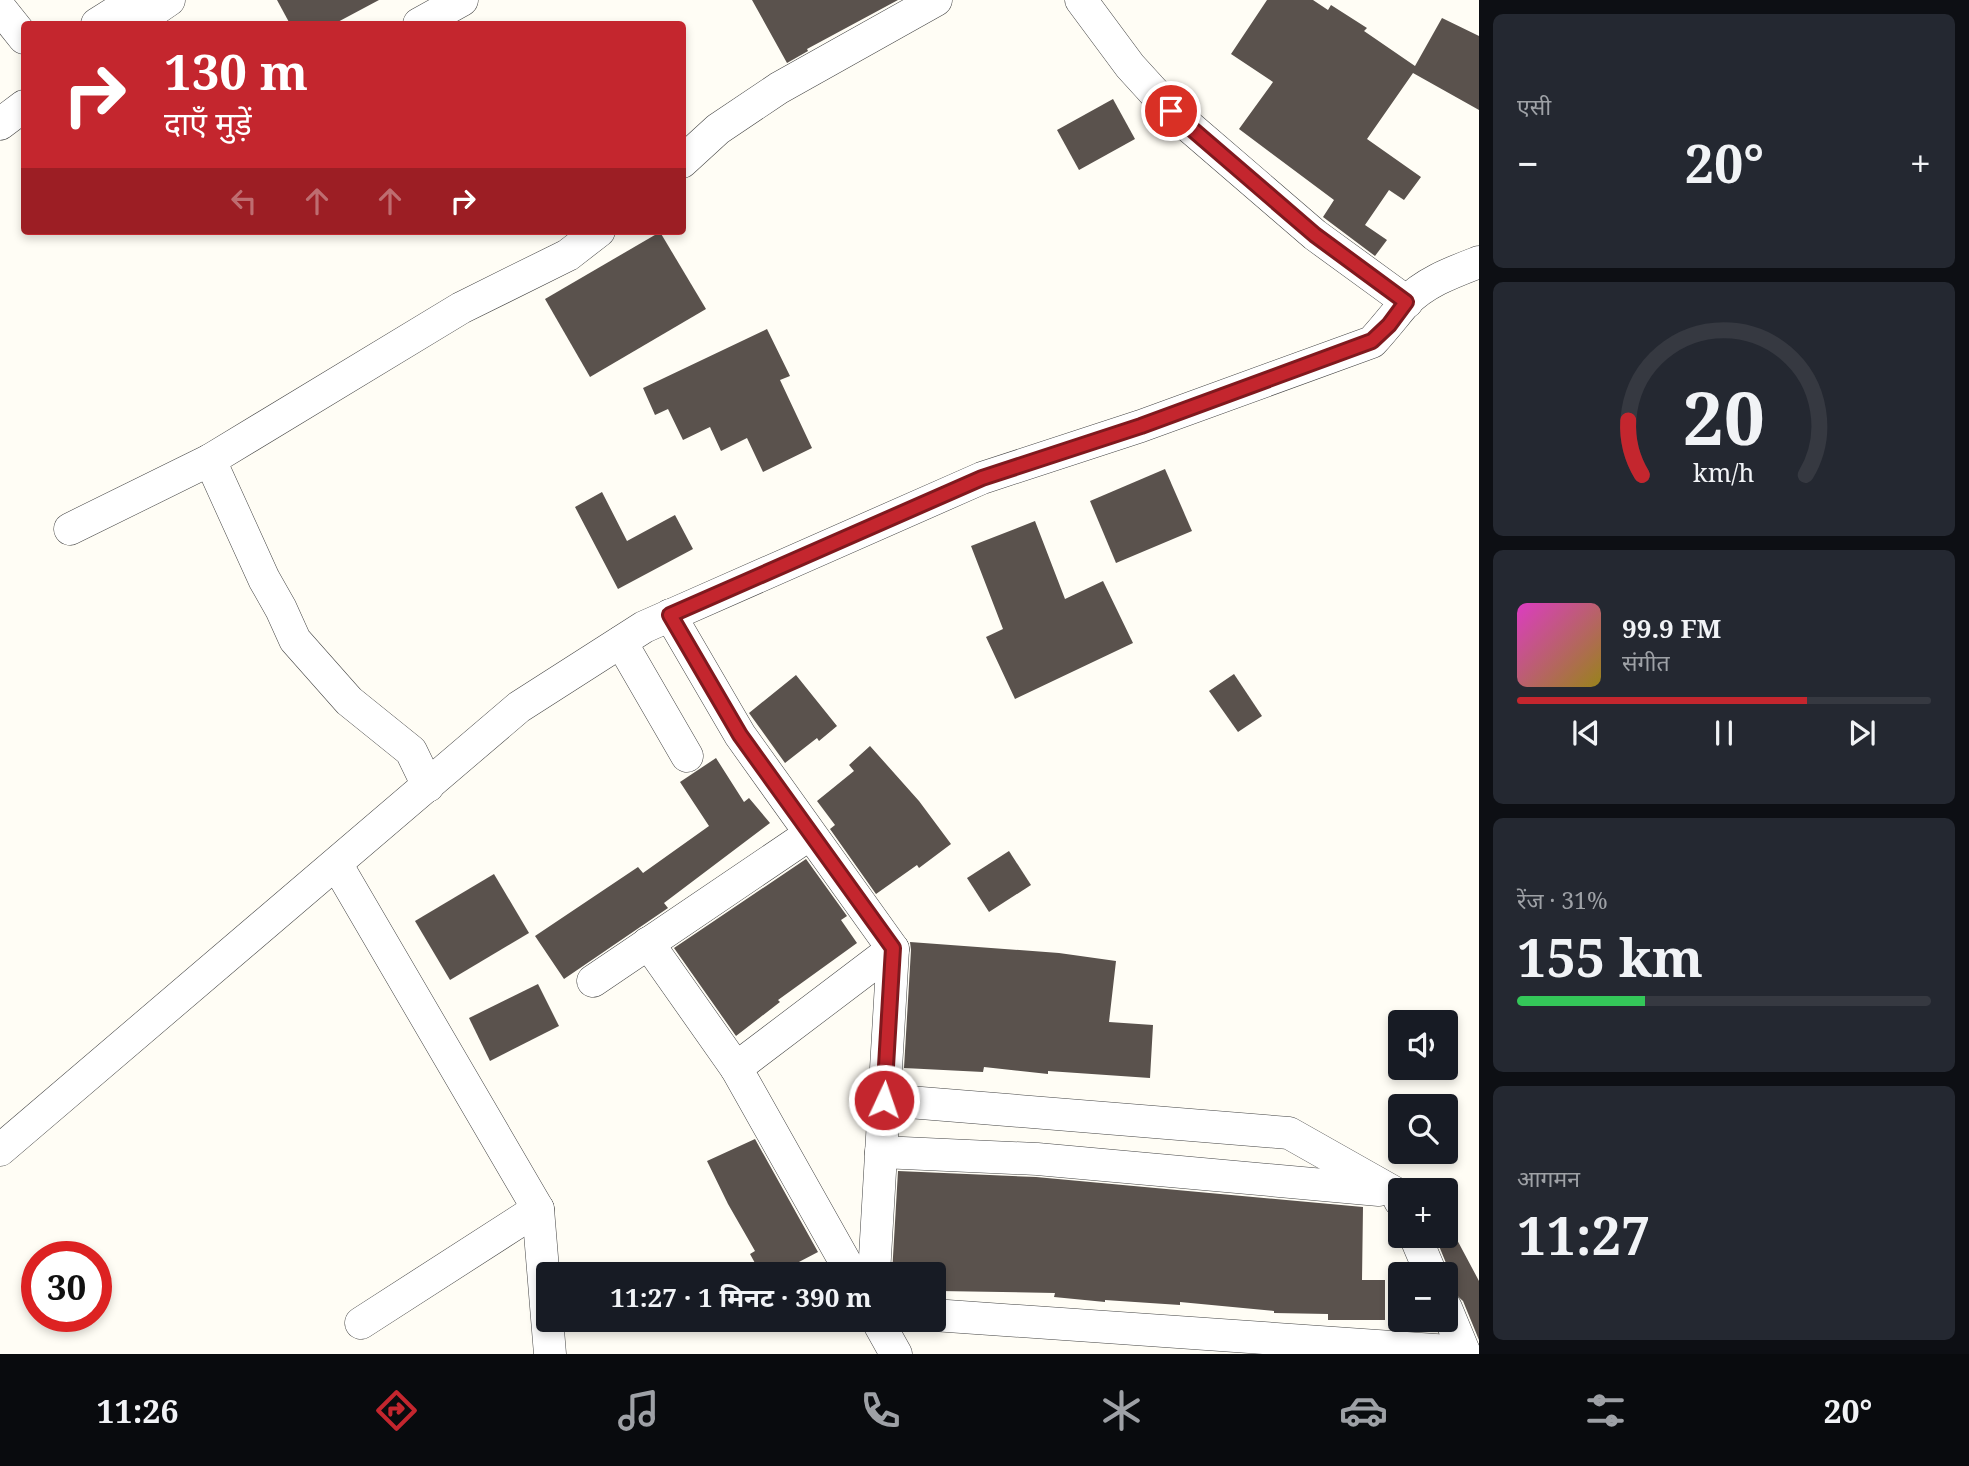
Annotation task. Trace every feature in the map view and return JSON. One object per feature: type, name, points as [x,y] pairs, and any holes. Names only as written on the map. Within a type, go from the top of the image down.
[{"type":"street","points":[[102,21],[135,0]]},
{"type":"street","points":[[138,21],[169,0]]},
{"type":"street","points":[[424,21],[462,0]]},
{"type":"street","points":[[686,158],[718,129],[779,88],[936,0]]},
{"type":"street","points":[[1081,0],[1130,65],[1171,111],[1315,235],[1406,302]]},
{"type":"street","points":[[0,8],[21,34]]},
{"type":"street","points":[[0,124],[21,108]]},
{"type":"street","points":[[70,529],[210,460],[461,308],[568,255],[594,235]]},
{"type":"street","points":[[0,1150],[519,707],[644,627],[982,478],[1141,426],[1372,341],[1389,325],[1406,302],[1442,276],[1479,262]]},
{"type":"street","points":[[210,460],[295,640],[349,701],[411,751],[428,786]]},
{"type":"street","points":[[670,615],[740,735],[893,948],[875,1262]]},
{"type":"street","points":[[621,642],[687,756]]},
{"type":"street","points":[[593,981],[810,834]]},
{"type":"street","points":[[337,864],[538,1209],[550,1354]]},
{"type":"street","points":[[648,943],[736,1068],[845,1262]]},
{"type":"street","points":[[736,1068],[893,948]]},
{"type":"street","points":[[884,1100],[1289,1133],[1388,1191]]},
{"type":"street","points":[[881,1152],[1037,1159],[1371,1189],[1388,1194]]},
{"type":"street","points":[[361,1323],[538,1209]]},
{"type":"street","points":[[946,1316],[1464,1353],[1456,1332]]},
{"type":"street","points":[[884,1332],[896,1354]]},
{"type":"building","points":[[277,0],[379,0],[340,21],[288,21]]},
{"type":"building","points":[[752,0],[898,0],[807,49],[808,51],[787,63]]},
{"type":"building","points":[[1267,0],[1313,0],[1328,10],[1331,5],[1367,28],[1364,31],[1415,66],[1442,18],[1479,36],[1479,110],[1413,73],[1367,139],[1421,177],[1404,200],[1389,190],[1365,225],[1387,240],[1375,256],[1323,217],[1334,200],[1239,129],[1273,82],[1231,54]]},
{"type":"building","points":[[1113,99],[1135,139],[1079,170],[1057,130]]},
{"type":"building","points":[[655,235],[662,235],[706,309],[590,377],[545,299]]},
{"type":"building","points":[[767,329],[790,376],[780,380],[812,448],[763,472],[747,438],[721,451],[710,427],[683,440],[668,409],[655,415],[643,388]]},
{"type":"building","points":[[1165,469],[1192,531],[1116,563],[1090,501]]},
{"type":"building","points":[[602,492],[627,541],[675,515],[693,549],[618,589],[575,507]]},
{"type":"building","points":[[1035,521],[1065,599],[1103,581],[1133,643],[1015,699],[986,637],[1003,629],[971,546]]},
{"type":"building","points":[[1234,674],[1262,716],[1238,732],[1209,691]]},
{"type":"building","points":[[796,675],[837,726],[785,763],[749,713]]},
{"type":"building","points":[[870,746],[919,801],[951,844],[919,868],[917,865],[876,894],[830,829],[835,825],[817,801],[854,771],[849,765]]},
{"type":"building","points":[[716,758],[744,802],[749,798],[770,823],[664,903],[668,908],[564,979],[535,936],[638,867],[643,873],[709,826],[680,782]]},
{"type":"building","points":[[1009,851],[1031,885],[989,912],[967,878]]},
{"type":"building","points":[[806,859],[847,916],[841,920],[857,943],[778,1000],[780,1002],[736,1036],[674,948]]},
{"type":"building","points":[[494,874],[529,933],[450,980],[415,921]]},
{"type":"building","points":[[910,942],[1059,953],[1116,961],[1109,1022],[1153,1025],[1150,1078],[1048,1071],[1048,1074],[984,1067],[983,1072],[904,1068]]},
{"type":"building","points":[[538,984],[559,1026],[490,1061],[469,1018]]},
{"type":"building","points":[[755,1139],[818,1252],[799,1262],[754,1262],[750,1254],[755,1251],[707,1161]]},
{"type":"building","points":[[898,1171],[1036,1177],[1363,1207],[1362,1280],[1385,1280],[1385,1320],[1328,1320],[1328,1314],[1274,1313],[1180,1302],[1180,1305],[1105,1302],[1054,1297],[1055,1293],[946,1291],[946,1262],[893,1262]]},
{"type":"building","points":[[1458,1242],[1479,1281],[1479,1340],[1463,1301],[1458,1296],[1458,1262],[1446,1262],[1440,1248],[1458,1248]]},
{"type":"route","points":[[884,1100],[893,948],[740,735],[670,615],[982,478],[1141,426],[1331,357],[1372,341],[1389,325],[1406,302],[1315,235],[1171,111]]}]
